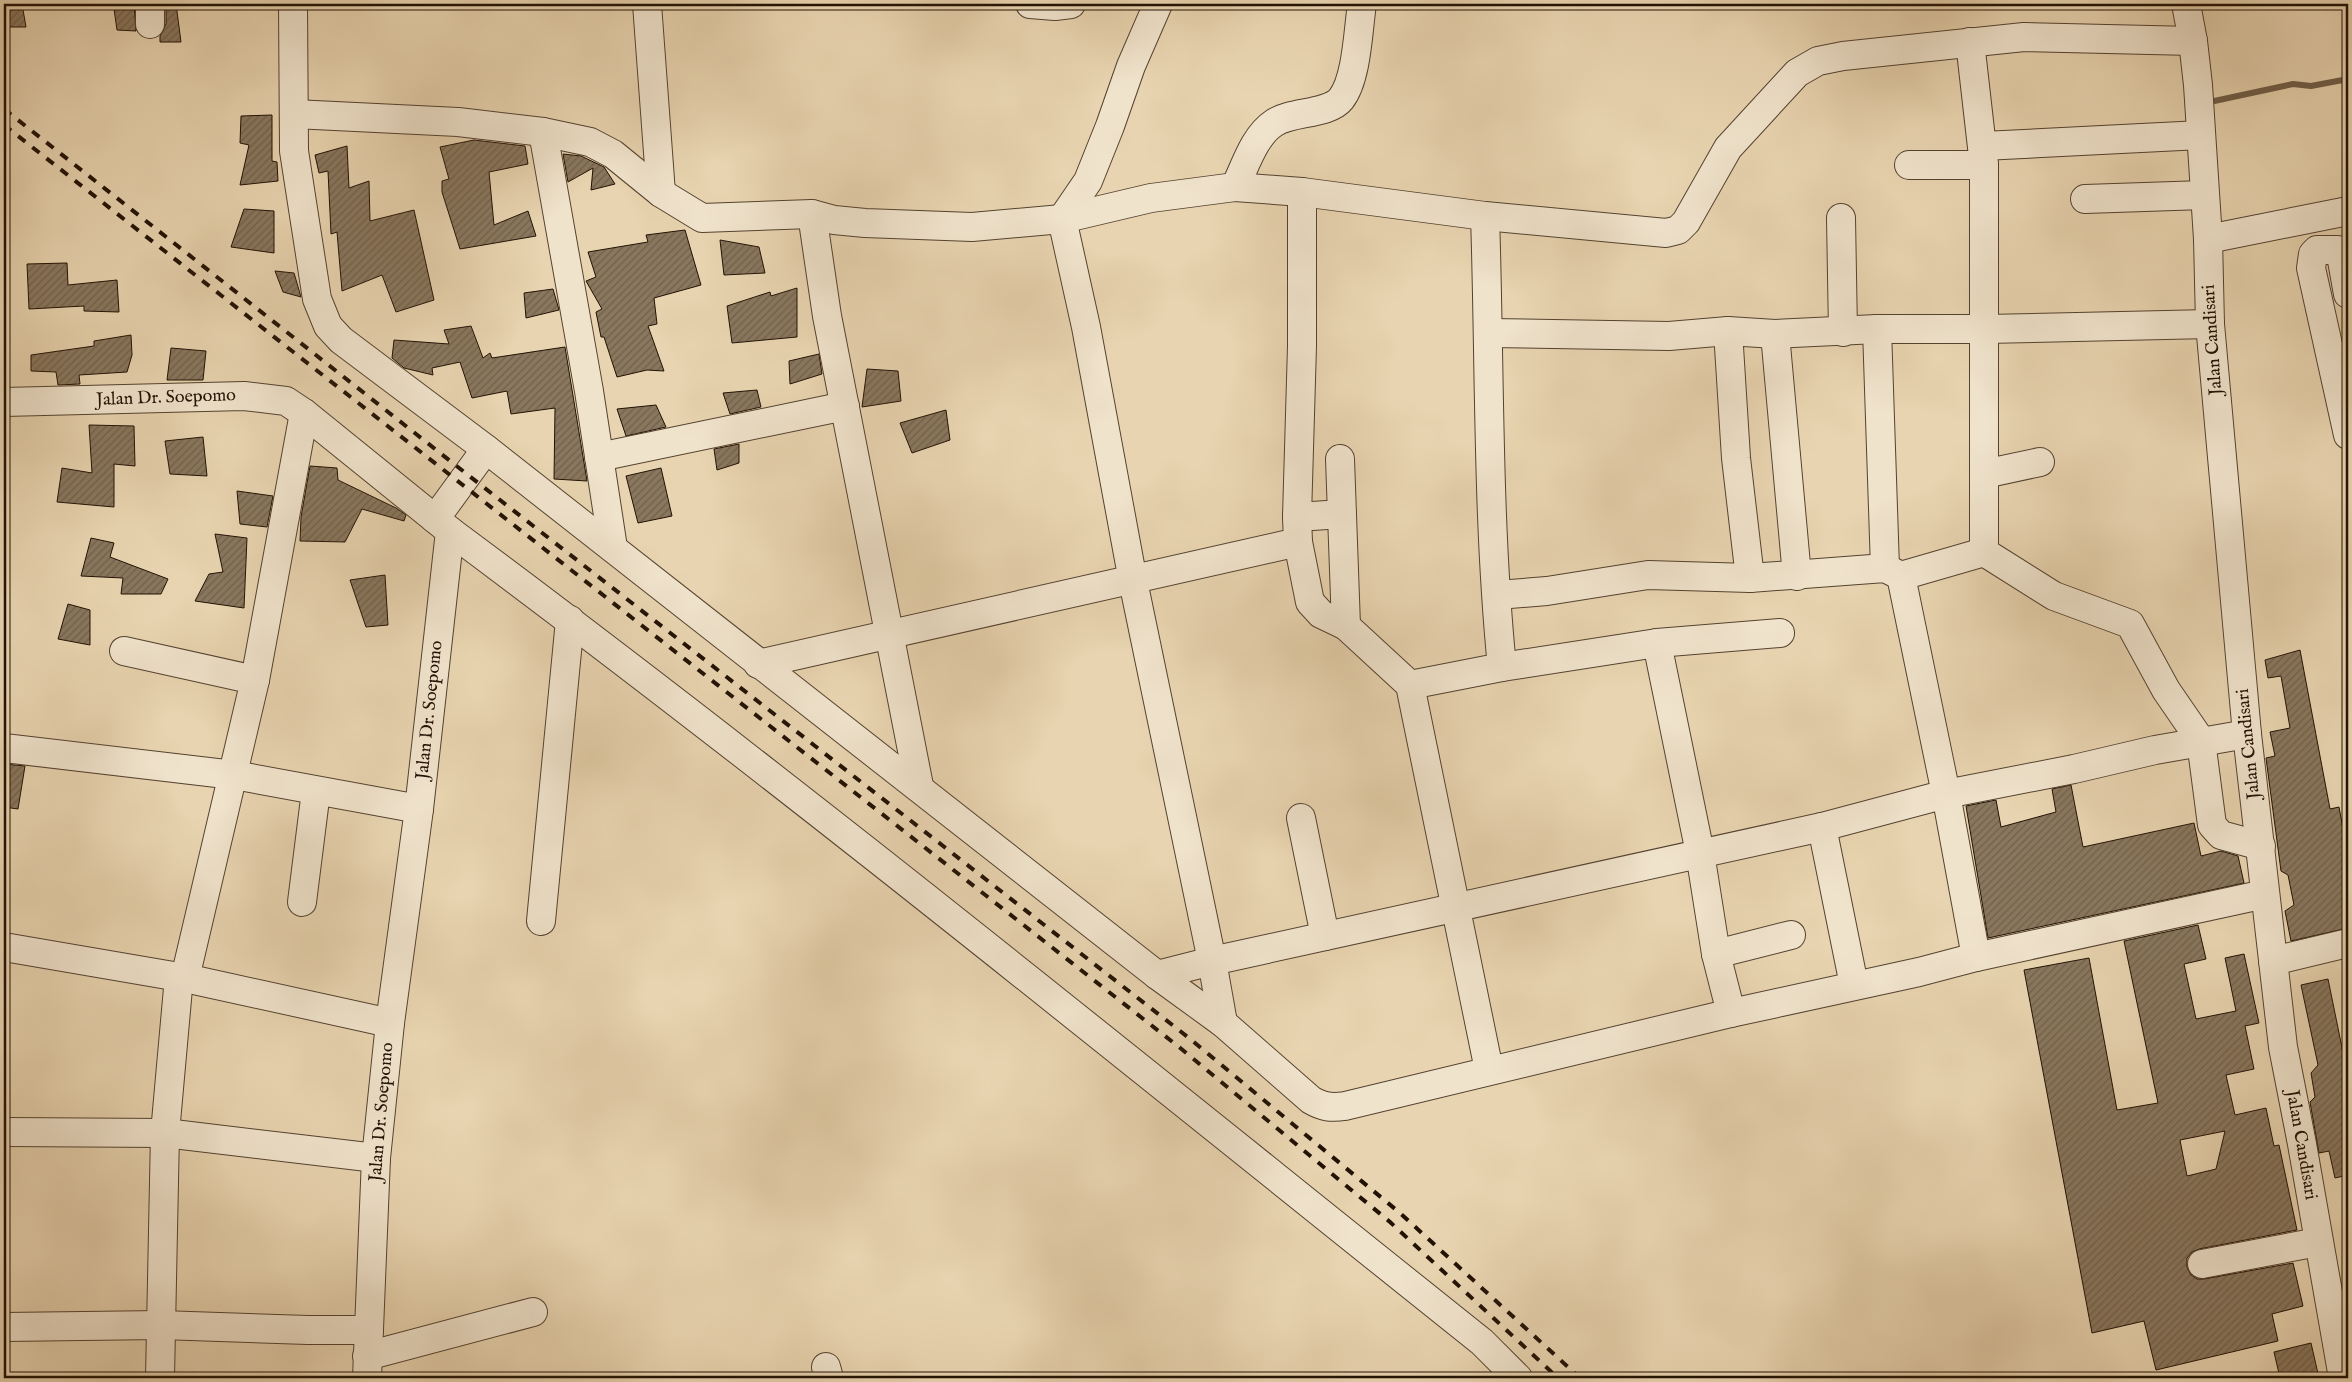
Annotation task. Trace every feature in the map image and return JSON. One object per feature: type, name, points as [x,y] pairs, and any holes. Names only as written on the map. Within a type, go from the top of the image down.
[{"type":"street","points":[[292,4],[294,151],[313,279],[320,307],[328,326],[341,340],[486,449],[1157,975],[1223,1022],[1310,1100],[1332,1108],[1731,1013],[2266,894]]},
{"type":"street","points":[[647,4],[661,193]]},
{"type":"street","points":[[1030,4],[1055,6],[1071,4]]},
{"type":"street","points":[[1158,4],[1130,66],[1110,126],[1088,181],[1062,219],[1086,327],[1133,581],[1223,1022]]},
{"type":"street","points":[[1235,187],[1263,132],[1273,123],[1285,116],[1328,107],[1339,102],[1347,91],[1362,4]]},
{"type":"street","name":"Jalan Candisari","points":[[2186,4],[2193,41],[2199,104],[2208,239],[2223,738],[2261,846],[2302,1245],[2343,1378]]},
{"type":"street","points":[[294,114],[458,122],[542,132],[590,142],[613,154],[638,172],[661,193],[702,218],[812,214],[834,220],[865,223],[972,228],[1062,219],[1151,198],[1235,187],[1302,192],[1485,216],[1666,233],[1678,230],[1686,222],[1728,148],[1797,73],[1818,61],[1843,56],[2024,37],[2193,41]]},
{"type":"street","points":[[1970,42],[1983,156],[1985,329],[1984,552]]},
{"type":"street","points":[[542,132],[599,457],[613,548]]},
{"type":"street","points":[[1909,165],[2201,135]]},
{"type":"street","points":[[1302,192],[1302,346],[1298,529],[1310,602],[1321,614],[1346,626],[1410,685],[1488,1070]]},
{"type":"street","points":[[2085,199],[2204,195]]},
{"type":"street","points":[[812,214],[822,284],[844,406],[918,786]]},
{"type":"street","points":[[2208,239],[2336,215],[2327,249]]},
{"type":"street","points":[[1485,216],[1492,484],[1498,629],[1502,667]]},
{"type":"street","points":[[1840,218],[1843,332]]},
{"type":"street","points":[[2348,294],[2341,255],[2338,250],[2317,250],[2313,254],[2312,268],[2348,435]]},
{"type":"street","points":[[1489,333],[1669,336],[1728,331],[1775,334],[1877,329],[1985,329],[2210,324]]},
{"type":"street","points":[[1877,329],[1893,572],[1946,794],[1976,957]]},
{"type":"street","points":[[1728,331],[1736,458],[1750,578]]},
{"type":"street","points":[[1775,334],[1797,576]]},
{"type":"street","name":"Jalan Dr. Soepomo","points":[[4,402],[244,396],[286,401],[304,413],[443,525],[419,808],[390,1023],[376,1158],[367,1367]]},
{"type":"street","points":[[599,457],[844,406]]},
{"type":"street","points":[[160,1378],[165,1134],[182,977],[234,775],[256,680],[304,413]]},
{"type":"street","points":[[486,449],[443,525],[570,620],[969,932],[1474,1336],[1518,1378]]},
{"type":"street","points":[[1340,459],[1346,626]]},
{"type":"street","points":[[1984,474],[2040,462]]},
{"type":"street","points":[[758,664],[1133,581],[1342,514]]},
{"type":"street","points":[[1497,595],[1547,591],[1648,575],[1750,578],[1893,572],[1984,552],[2054,596],[2130,624],[2166,690],[2223,738]]},
{"type":"street","points":[[541,921],[570,620]]},
{"type":"street","points":[[1410,685],[1502,667],[1657,643],[1780,633]]},
{"type":"street","points":[[1657,643],[1700,853],[1716,954],[1731,1013]]},
{"type":"street","points":[[124,652],[256,680]]},
{"type":"street","points":[[1157,975],[1212,961],[1822,827],[1946,794],[2223,738]]},
{"type":"street","points":[[2223,738],[2212,825],[2221,835],[2261,846]]},
{"type":"street","points":[[4,748],[234,775],[419,808]]},
{"type":"street","points":[[302,902],[316,791]]},
{"type":"street","points":[[1301,818],[1325,936]]},
{"type":"street","points":[[1822,827],[1854,985]]},
{"type":"street","points":[[1716,954],[1791,935]]},
{"type":"street","points":[[2273,961],[2348,943]]},
{"type":"street","points":[[4,947],[182,977],[390,1023]]},
{"type":"street","points":[[4,1132],[165,1134],[376,1158]]},
{"type":"street","points":[[2202,1264],[2302,1245]]},
{"type":"street","points":[[367,1367],[533,1312]]},
{"type":"street","points":[[4,1327],[161,1325],[369,1330]]},
{"type":"building","points":[[4,4],[22,4],[26,27],[4,27]]},
{"type":"building","points":[[134,4],[136,31],[117,30],[114,9]]},
{"type":"building","points":[[166,4],[176,4],[181,42],[160,42],[160,36],[166,24]]},
{"type":"building","points":[[272,115],[272,161],[277,162],[278,181],[240,185],[249,145],[240,143],[241,116]]},
{"type":"building","points":[[474,140],[525,146],[528,164],[489,172],[494,225],[528,211],[536,236],[460,249],[442,192],[442,181],[449,179],[440,147]]},
{"type":"building","points":[[347,146],[349,188],[369,181],[370,221],[414,210],[434,300],[396,312],[382,275],[342,291],[337,232],[331,234],[328,171],[319,173],[315,155]]},
{"type":"building","points":[[563,154],[581,156],[604,167],[615,184],[591,190],[593,168],[568,182]]},
{"type":"building","points":[[244,209],[274,211],[274,253],[231,247]]},
{"type":"building","points":[[685,230],[701,285],[654,298],[657,324],[648,326],[664,371],[647,370],[617,377],[604,337],[601,337],[596,312],[602,309],[586,281],[596,277],[588,252],[648,242],[646,235]]},
{"type":"building","points":[[720,240],[759,247],[765,273],[724,275]]},
{"type":"building","points":[[67,263],[68,285],[117,280],[119,312],[84,311],[84,306],[29,309],[27,264]]},
{"type":"building","points":[[275,271],[294,273],[301,297],[283,292]]},
{"type":"building","points":[[797,288],[797,337],[732,343],[727,306],[770,292],[771,296]]},
{"type":"building","points":[[553,289],[559,310],[526,318],[524,293]]},
{"type":"building","points":[[471,326],[483,358],[490,353],[492,358],[565,347],[587,481],[554,479],[555,408],[511,414],[507,391],[472,398],[460,362],[432,368],[433,375],[404,368],[392,358],[394,340],[449,344],[444,330]]},
{"type":"building","points":[[131,335],[132,355],[127,372],[79,375],[80,384],[58,385],[56,372],[31,371],[31,355],[94,346],[94,341]]},
{"type":"building","points":[[171,348],[206,351],[203,380],[167,380]]},
{"type":"building","points":[[819,354],[822,374],[790,384],[789,361]]},
{"type":"building","points":[[867,369],[898,371],[901,401],[862,407]]},
{"type":"building","points":[[757,390],[761,407],[730,414],[723,393]]},
{"type":"building","points":[[656,405],[666,427],[626,436],[617,409]]},
{"type":"building","points":[[946,410],[950,440],[912,453],[900,423]]},
{"type":"building","points":[[89,425],[134,426],[135,466],[114,464],[114,507],[57,502],[62,468],[92,473]]},
{"type":"building","points":[[203,437],[207,476],[170,474],[165,441]]},
{"type":"building","points":[[739,444],[739,463],[717,470],[714,449]]},
{"type":"building","points":[[310,466],[337,468],[338,480],[396,508],[406,515],[404,521],[362,509],[345,542],[300,541],[301,517]]},
{"type":"building","points":[[661,468],[672,516],[638,523],[626,476]]},
{"type":"building","points":[[237,491],[273,496],[267,527],[240,524]]},
{"type":"building","points":[[215,534],[247,538],[244,608],[195,601],[209,574],[223,572]]},
{"type":"building","points":[[91,538],[114,543],[110,557],[168,579],[161,594],[121,594],[123,578],[81,576]]},
{"type":"building","points":[[385,575],[388,625],[366,627],[350,580]]},
{"type":"building","points":[[68,604],[90,610],[90,645],[58,639]]},
{"type":"building","points":[[2300,650],[2330,809],[2339,807],[2348,856],[2348,928],[2291,941],[2285,911],[2294,905],[2288,875],[2281,871],[2266,758],[2275,756],[2270,732],[2290,728],[2281,676],[2268,678],[2265,660]]},
{"type":"building","points":[[4,764],[25,766],[18,809],[4,807]]},
{"type":"building","points":[[2071,785],[2083,847],[2194,823],[2201,856],[2221,851],[2238,856],[2244,883],[1988,938],[1966,806],[1996,800],[2001,827],[2056,812],[2052,789]]},
{"type":"building","points":[[2198,925],[2206,959],[2184,964],[2196,1019],[2236,1011],[2225,958],[2244,954],[2259,1023],[2245,1026],[2254,1069],[2226,1075],[2235,1115],[2266,1108],[2274,1146],[2279,1145],[2297,1230],[2199,1249],[2192,1252],[2187,1258],[2187,1267],[2191,1275],[2197,1279],[2204,1279],[2293,1263],[2303,1306],[2272,1314],[2278,1341],[2156,1370],[2144,1321],[2092,1333],[2024,970],[2089,958],[2117,1110],[2158,1103],[2124,941]],"holes":[[[2225,1131],[2216,1169],[2187,1176],[2180,1140]]]},
{"type":"building","points":[[2328,979],[2348,1077],[2348,1175],[2335,1178],[2329,1151],[2319,1153],[2310,1102],[2315,1097],[2311,1073],[2318,1065],[2301,985]]},
{"type":"building","points":[[2311,1343],[2319,1378],[2280,1378],[2274,1352]]},
{"type":"waterway","points":[[2205,103],[2293,84],[2311,86],[2348,79]]},
{"type":"railway","points":[[4,109],[468,475],[1189,1038],[1400,1213],[1580,1378]]},
{"type":"railway","points":[[4,125],[1179,1047],[1390,1222],[1558,1378]]}]
